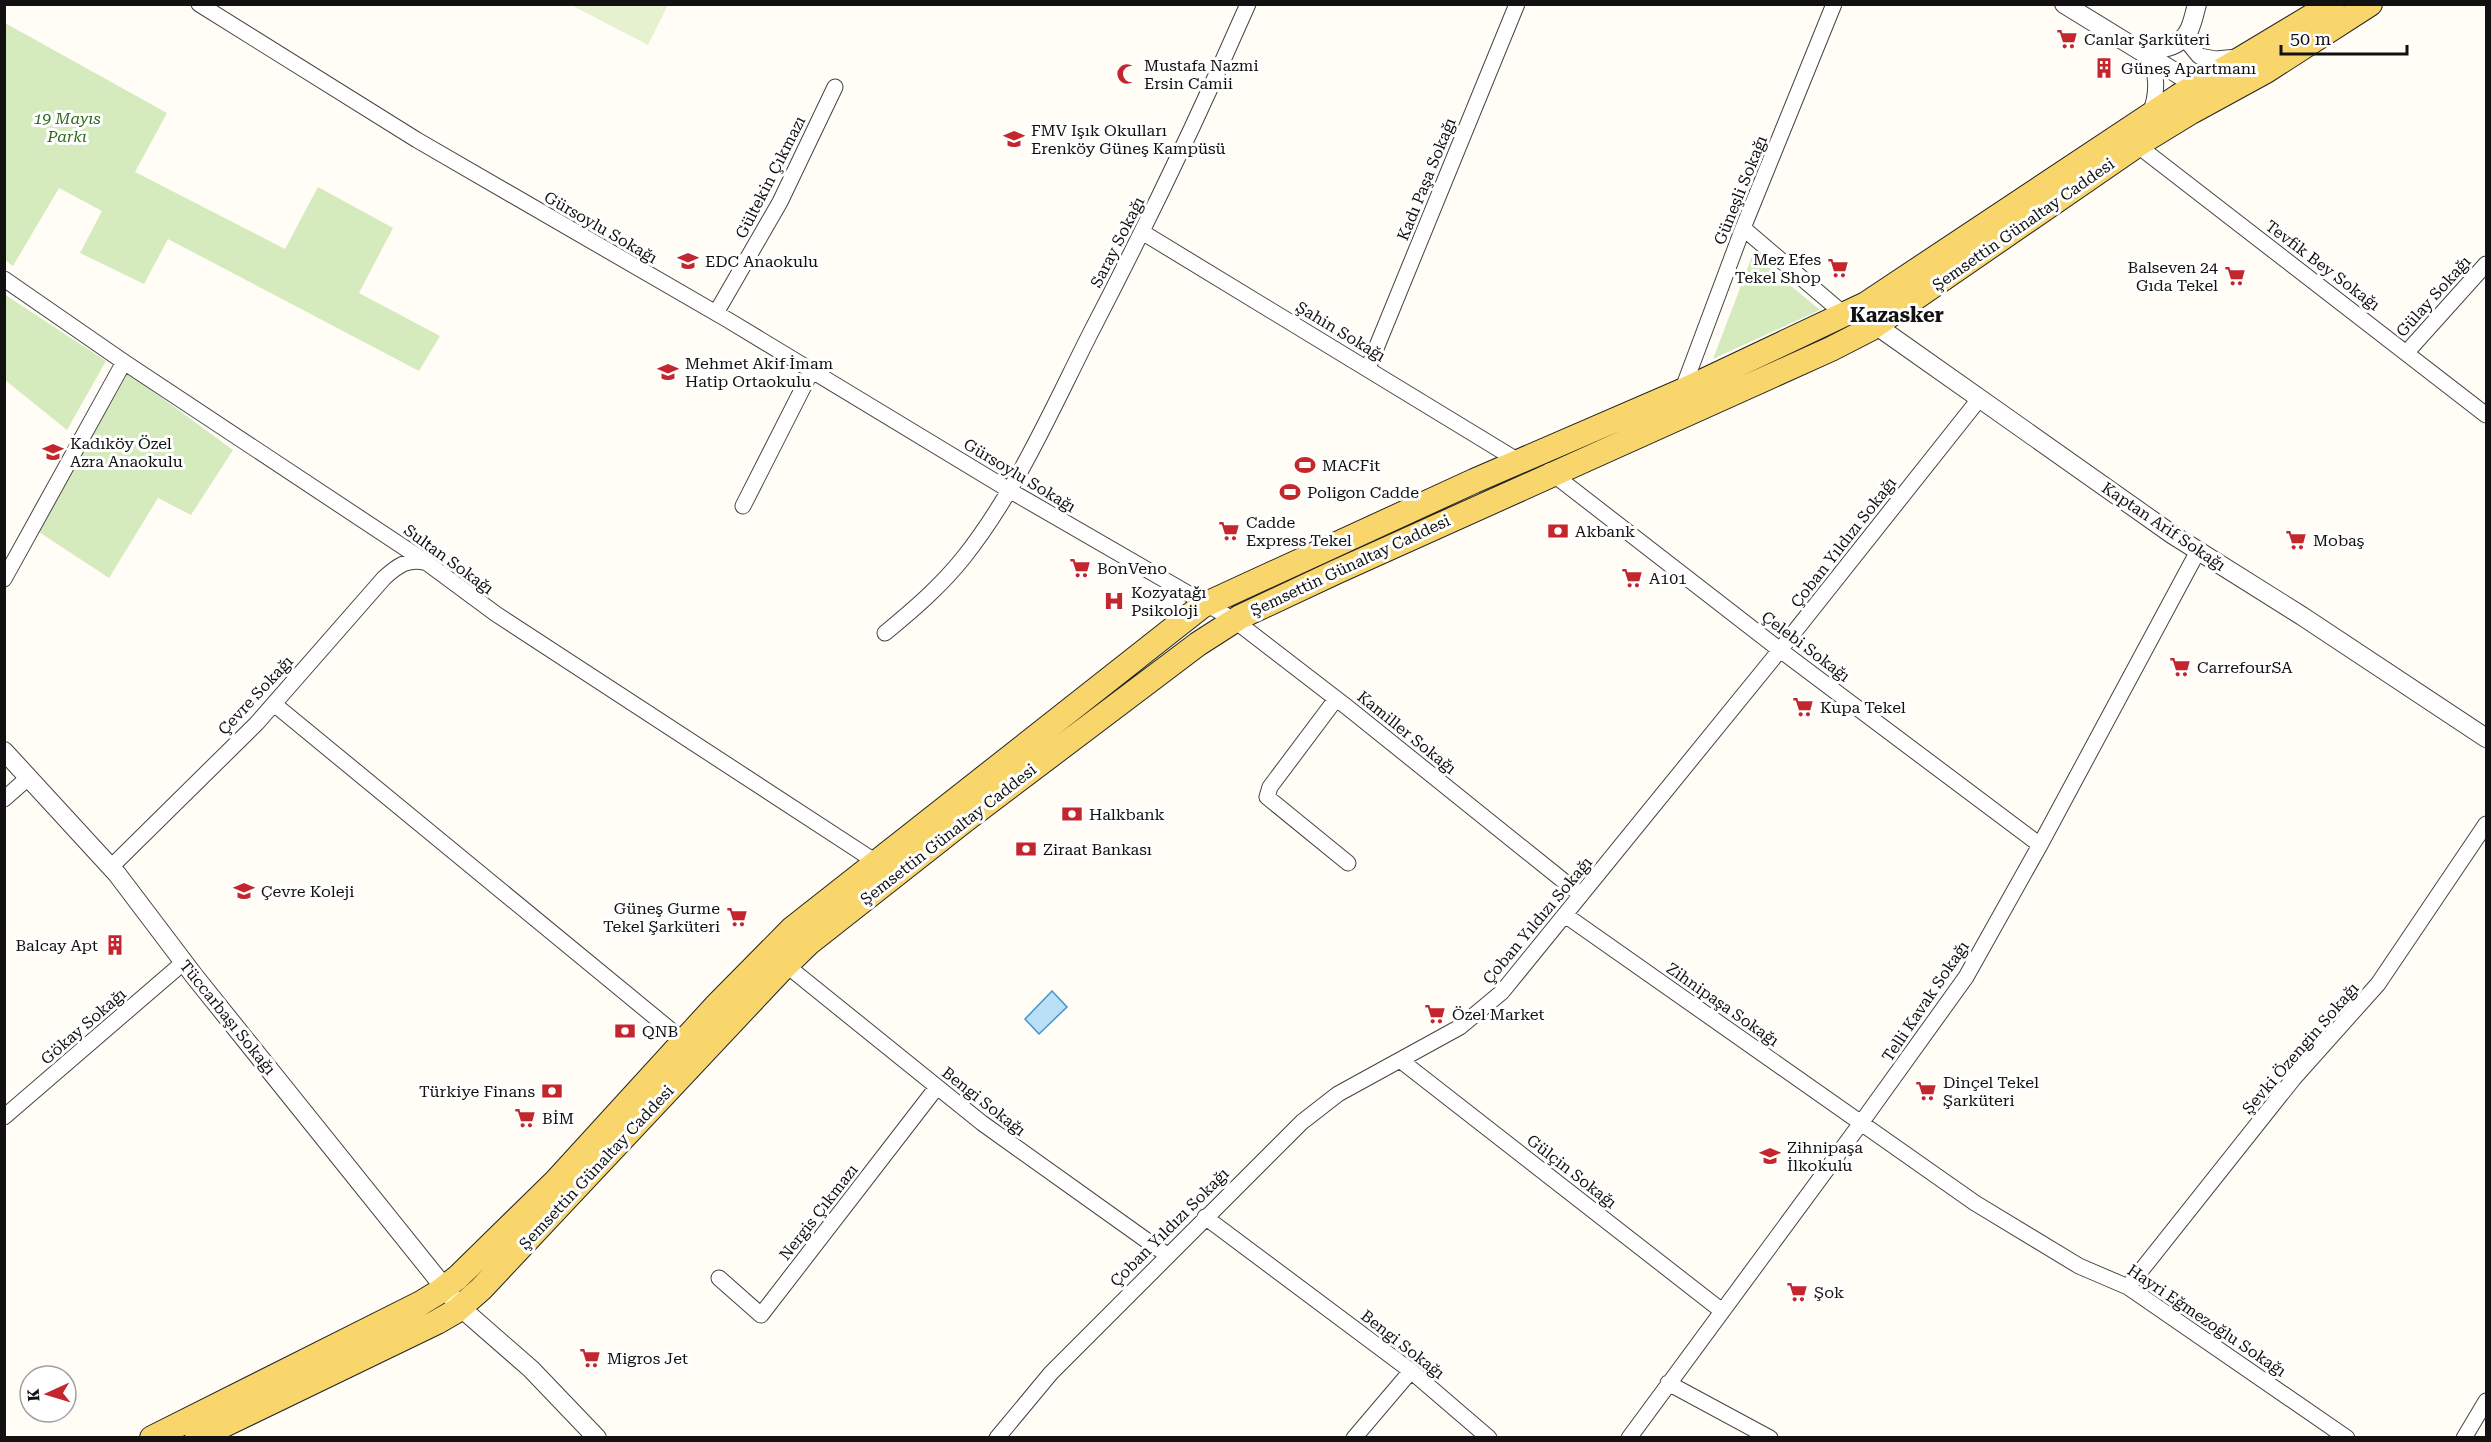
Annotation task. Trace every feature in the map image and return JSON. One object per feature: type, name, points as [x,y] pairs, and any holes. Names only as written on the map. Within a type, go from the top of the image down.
[{"type":"main road","name":"Şemsettin Günaltay Caddesi","points":[[153,1437],[421,1303],[445,1288],[556,1180],[684,1041],[787,934],[1205,604],[1682,391],[1845,315],[1888,291],[2149,115],[2332,4]]},
{"type":"main road","name":"Şemsettin Günaltay Caddesi","points":[[197,1437],[437,1322],[460,1307],[541,1226],[786,965],[821,933],[1151,678],[1234,620],[1551,474],[1842,344],[1876,325],[2137,146],[2370,4]]},
{"type":"street","name":"Gürsoylu Sokağı","points":[[199,4],[417,140],[716,313],[1009,490],[1205,604]]},
{"type":"street","name":"Saray Sokağı","points":[[885,633],[923,601],[962,559],[1009,490],[1142,232],[1205,102],[1248,4]]},
{"type":"street","name":"Kadı Paşa Sokağı","points":[[1368,368],[1517,4]]},
{"type":"street","name":"Güneşli Sokağı","points":[[1682,391],[1743,228],[1834,4]]},
{"type":"street","points":[[2064,4],[2206,92],[2216,93],[2234,88]]},
{"type":"street","points":[[2197,4],[2190,30],[2192,49],[2201,57],[2223,58],[2254,52]]},
{"type":"street","points":[[2141,50],[2167,48],[2182,39],[2190,30]]},
{"type":"street","points":[[2141,50],[2153,68],[2156,86],[2149,115]]},
{"type":"street","name":"Gültekin Çıkmazı","points":[[716,313],[780,202],[835,87]]},
{"type":"street","name":"Tevfik Bey Sokağı","points":[[2137,146],[2487,415]]},
{"type":"street","points":[[1743,228],[1845,315]]},
{"type":"street","name":"Şahin Sokağı","points":[[1142,232],[1520,462]]},
{"type":"street","name":"Gülay Sokağı","points":[[2407,352],[2487,264]]},
{"type":"street","name":"Sultan Sokağı","points":[[4,279],[124,362],[429,564],[491,611],[876,862]]},
{"type":"street","name":"Kaptan Arif Sokağı","points":[[1845,315],[1859,315],[1876,325],[2198,552],[2302,616],[2487,738]]},
{"type":"street","points":[[4,579],[124,362]]},
{"type":"street","points":[[743,506],[812,370]]},
{"type":"street","name":"Çoban Yıldızı Sokağı","points":[[997,1437],[1045,1380],[1278,1144],[1322,1106],[1354,1084],[1454,1031],[1491,1002],[1780,650],[1980,398]]},
{"type":"street","points":[[1551,474],[1547,466],[1548,457],[1563,444]]},
{"type":"street","name":"Çelebi Sokağı","points":[[1551,474],[1780,650],[2040,845]]},
{"type":"street","points":[[384,578],[392,558],[391,544],[386,536]]},
{"type":"street","name":"Telli Kavak Sokağı","points":[[1629,1437],[1966,977],[2198,552]]},
{"type":"street","name":"Çevre Sokağı","points":[[111,867],[274,704],[384,578],[409,561],[418,560],[429,564]]},
{"type":"street","name":"Kamiller Sokağı","points":[[1205,604],[1234,620],[1581,895]]},
{"type":"street","points":[[1336,699],[1270,787],[1267,795],[1273,803],[1348,863]]},
{"type":"street","points":[[274,704],[684,1041]]},
{"type":"street","name":"Tüccarbaşı Sokağı","points":[[4,751],[111,867],[184,962],[445,1288]]},
{"type":"street","points":[[4,798],[29,777]]},
{"type":"street","name":"Şevki Özengin Sokağı","points":[[2128,1287],[2294,1078],[2378,984],[2487,824]]},
{"type":"street","name":"Zihnipaşa Sokağı","points":[[1564,915],[1861,1123]]},
{"type":"street","name":"Gökay Sokağı","points":[[4,1117],[184,962]]},
{"type":"street","name":"Bengi Sokağı","points":[[786,965],[1021,1153],[1167,1255]]},
{"type":"street","name":"Gülçin Sokağı","points":[[1400,1060],[1722,1311]]},
{"type":"street","name":"Nergis Çıkmazı","points":[[719,1278],[761,1315],[937,1087]]},
{"type":"street","name":"Hayri Eğmezoğlu Sokağı","points":[[1861,1123],[2006,1223],[2084,1269],[2116,1280],[2128,1287],[2347,1437]]},
{"type":"street","name":"Bengi Sokağı","points":[[1205,1217],[1411,1371],[1489,1437]]},
{"type":"street","points":[[445,1288],[460,1307],[536,1373],[597,1437]]},
{"type":"street","points":[[1354,1437],[1411,1371]]},
{"type":"street","points":[[1668,1383],[1770,1437]]},
{"type":"street","points":[[2463,1437],[2487,1401]]},
{"type":"green space","points":[[574,4],[668,5],[648,45],[573,6]]},
{"type":"green space","name":"19 Mayıs Parkı","points":[[5,23],[167,113],[135,172],[285,249],[318,187],[393,228],[359,293],[440,336],[419,371],[168,239],[144,284],[80,253],[102,211],[59,188],[13,266],[5,260]]},
{"type":"green space","points":[[1753,254],[1820,310],[1713,359]]},
{"type":"green space","points":[[4,294],[106,361],[67,430],[5,380]]},
{"type":"green space","points":[[128,373],[233,450],[191,515],[158,498],[109,578],[36,530]]},
{"type":"water","points":[[1052,991],[1067,1007],[1039,1034],[1025,1019]]},
{"type":"place","name":"Canlar Şarküteri","points":[[2067,39]]},
{"type":"place","name":"Güneş Apartmanı","points":[[2104,68]]},
{"type":"place","name":"Mustafa Nazmi Ersin Camii","points":[[1127,74]]},
{"type":"place","name":"FMV Işık Okulları Erenköy Güneş Kampüsü","points":[[1014,139]]},
{"type":"place","name":"EDC Anaokulu","points":[[688,261]]},
{"type":"place","name":"Mez Efes Tekel Shop","points":[[1838,268]]},
{"type":"place","name":"Balseven 24 Gıda Tekel","points":[[2235,276]]},
{"type":"place","name":"Mehmet Akif İmam Hatip Ortaokulu","points":[[668,372]]},
{"type":"place","name":"Kadıköy Özel Azra Anaokulu","points":[[53,452]]},
{"type":"place","name":"MACFit","points":[[1305,465]]},
{"type":"place","name":"Poligon Cadde","points":[[1290,492]]},
{"type":"place","name":"Cadde Express Tekel","points":[[1229,531]]},
{"type":"place","name":"Akbank","points":[[1558,531]]},
{"type":"place","name":"Mobaş","points":[[2296,540]]},
{"type":"place","name":"BonVeno","points":[[1080,568]]},
{"type":"place","name":"A101","points":[[1632,578]]},
{"type":"place","name":"Kozyatağı Psikoloji","points":[[1114,601]]},
{"type":"place","name":"CarrefourSA","points":[[2180,667]]},
{"type":"place","name":"Kupa Tekel","points":[[1803,707]]},
{"type":"place","name":"Halkbank","points":[[1072,814]]},
{"type":"place","name":"Ziraat Bankası","points":[[1026,849]]},
{"type":"place","name":"Çevre Koleji","points":[[244,891]]},
{"type":"place","name":"Güneş Gurme Tekel Şarküteri","points":[[737,917]]},
{"type":"place","name":"Balcay Apt","points":[[115,945]]},
{"type":"place","name":"Özel Market","points":[[1435,1014]]},
{"type":"place","name":"QNB","points":[[625,1031]]},
{"type":"place","name":"Türkiye Finans","points":[[552,1091]]},
{"type":"place","name":"Dinçel Tekel Şarküteri","points":[[1926,1091]]},
{"type":"place","name":"BİM","points":[[525,1118]]},
{"type":"place","name":"Zihnipaşa İlkokulu","points":[[1770,1156]]},
{"type":"place","name":"Şok","points":[[1797,1292]]},
{"type":"place","name":"Migros Jet","points":[[590,1358]]},
{"type":"district","name":"Kazasker","points":[[1897,315]]}]
